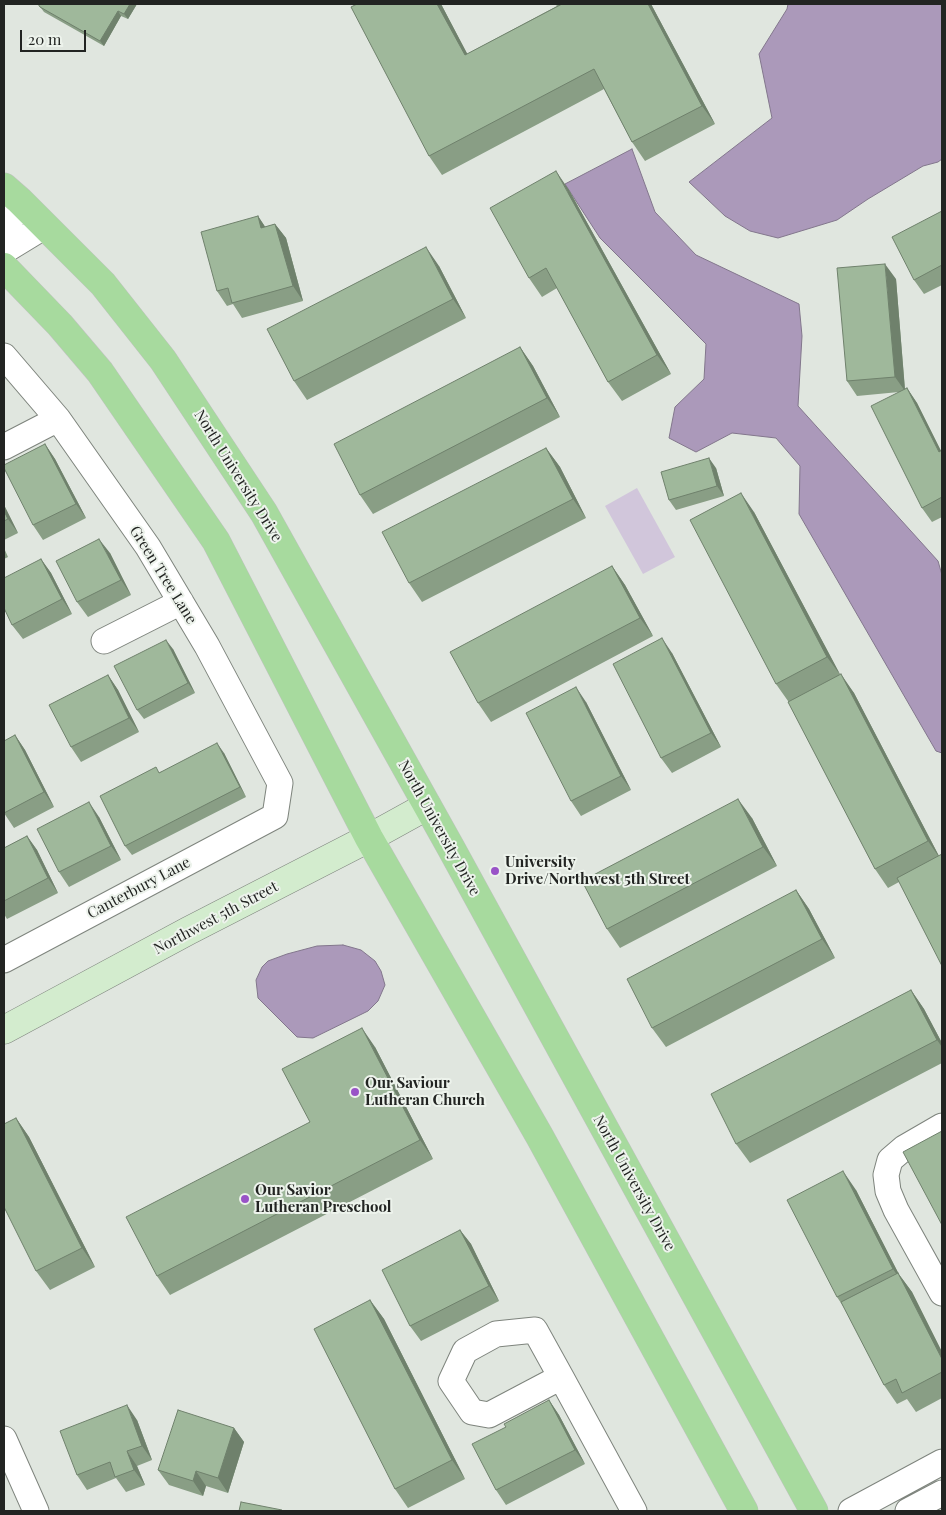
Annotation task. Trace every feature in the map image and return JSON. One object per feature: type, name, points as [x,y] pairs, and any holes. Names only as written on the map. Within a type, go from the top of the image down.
[{"type":"main road","name":"North University Drive","points":[[12,194],[104,284],[163,360],[264,512],[814,1511]]},
{"type":"main road","points":[[4,267],[60,325],[100,372],[216,541],[369,838],[540,1137],[744,1511]]},
{"type":"street","points":[[4,235],[12,194]]},
{"type":"street","points":[[4,250],[45,226]]},
{"type":"street","name":"Green Tree Lane","points":[[4,356],[58,419],[148,547],[207,646],[280,783],[275,816]]},
{"type":"street","points":[[4,447],[58,419]]},
{"type":"street","points":[[104,641],[180,602]]},
{"type":"street","name":"Northwest 5th Street","points":[[4,1030],[427,806]]},
{"type":"street","name":"Canterbury Lane","points":[[4,960],[275,816]]},
{"type":"street","points":[[942,1126],[904,1148],[890,1160],[886,1175],[888,1191],[896,1210],[942,1293]]},
{"type":"street","points":[[561,1377],[634,1511]]},
{"type":"street","points":[[4,1439],[36,1511]]},
{"type":"street","points":[[851,1511],[942,1462]]},
{"type":"street","points":[[915,1478],[926,1502]]},
{"type":"shaded area","points":[[788,4],[942,4],[942,159],[923,166],[837,220],[778,238],[750,231],[725,216],[689,182],[772,118],[759,54],[787,9]]},
{"type":"shaded area","points":[[632,149],[655,212],[696,255],[799,304],[802,336],[798,406],[938,561],[942,575],[942,753],[936,751],[799,514],[800,466],[776,438],[732,433],[696,452],[669,438],[675,407],[704,379],[706,344],[600,238],[565,184]]},
{"type":"shaded area","points":[[637,488],[675,557],[643,574],[605,506]]},
{"type":"shaded area","points":[[343,945],[361,950],[375,961],[381,971],[385,985],[378,1001],[368,1011],[313,1038],[297,1037],[258,998],[256,980],[262,967],[268,961],[287,954],[317,946]]},
{"type":"building","points":[[38,4],[130,4],[124,14],[118,11],[100,41],[40,7]]},
{"type":"building","points":[[357,4],[437,4],[465,55],[562,4],[648,4],[702,106],[632,142],[594,69],[429,156],[351,7]]},
{"type":"building","points":[[556,171],[657,355],[608,382],[546,268],[529,278],[490,208]]},
{"type":"building","points":[[942,211],[942,265],[914,280],[892,237]]},
{"type":"building","points":[[258,216],[261,228],[275,224],[293,286],[232,303],[228,288],[217,291],[201,232]]},
{"type":"building","points":[[426,247],[453,299],[294,381],[267,329]]},
{"type":"building","points":[[885,264],[895,377],[847,381],[837,268]]},
{"type":"building","points":[[520,347],[547,398],[360,495],[334,444]]},
{"type":"building","points":[[907,388],[939,452],[942,450],[942,497],[922,508],[871,406]]},
{"type":"building","points":[[45,444],[76,504],[33,525],[4,465]]},
{"type":"building","points":[[546,448],[573,499],[409,583],[382,532]]},
{"type":"building","points":[[709,458],[717,486],[669,500],[661,472]]},
{"type":"building","points":[[741,493],[827,657],[776,684],[690,520]]},
{"type":"building","points":[[4,511],[8,519],[4,521]]},
{"type":"building","points":[[99,539],[121,580],[77,602],[56,561]]},
{"type":"building","points":[[41,559],[62,599],[12,625],[4,608],[4,578]]},
{"type":"building","points":[[612,566],[640,618],[478,703],[450,652]]},
{"type":"building","points":[[662,638],[711,733],[661,758],[613,664]]},
{"type":"building","points":[[166,640],[188,683],[137,710],[114,666]]},
{"type":"building","points":[[841,674],[928,841],[875,869],[788,702]]},
{"type":"building","points":[[108,675],[129,718],[71,747],[49,705]]},
{"type":"building","points":[[576,687],[621,776],[571,801],[526,713]]},
{"type":"building","points":[[15,735],[44,792],[4,813],[4,741]]},
{"type":"building","points":[[217,743],[240,787],[125,846],[100,796],[156,767],[159,773]]},
{"type":"building","points":[[738,799],[763,847],[607,929],[582,881]]},
{"type":"building","points":[[89,802],[111,846],[59,872],[37,829]]},
{"type":"building","points":[[27,836],[48,878],[4,901],[4,848]]},
{"type":"building","points":[[942,854],[942,966],[897,878]]},
{"type":"building","points":[[796,890],[822,939],[652,1028],[627,979]]},
{"type":"building","points":[[911,990],[937,1040],[736,1144],[711,1094]]},
{"type":"building","points":[[362,1028],[420,1140],[157,1276],[126,1217],[310,1122],[282,1069]]},
{"type":"building","points":[[16,1118],[82,1248],[36,1271],[4,1207],[4,1124]]},
{"type":"building","points":[[942,1131],[942,1225],[903,1152]]},
{"type":"building","points":[[843,1171],[893,1269],[837,1297],[787,1200]]},
{"type":"building","points":[[460,1230],[489,1286],[410,1326],[382,1270]]},
{"type":"building","points":[[898,1273],[942,1359],[942,1372],[902,1393],[896,1379],[884,1385],[841,1302]]},
{"type":"building","points":[[370,1300],[452,1460],[395,1489],[314,1329]]},
{"type":"building","points":[[549,1400],[575,1450],[496,1490],[472,1444],[506,1427],[504,1424]]},
{"type":"building","points":[[127,1405],[142,1446],[127,1451],[134,1470],[115,1477],[110,1462],[77,1475],[60,1431]]},
{"type":"building","points":[[178,1410],[234,1428],[218,1478],[196,1471],[193,1481],[158,1470]]},
{"type":"building","points":[[241,1502],[282,1510],[239,1511]]},
{"type":"place","name":"University Drive/Northwest 5th Street","points":[[495,871]]},
{"type":"place","name":"Our Saviour Lutheran Church","points":[[355,1092]]},
{"type":"place","name":"Our Savior Lutheran Preschool","points":[[245,1199]]}]
